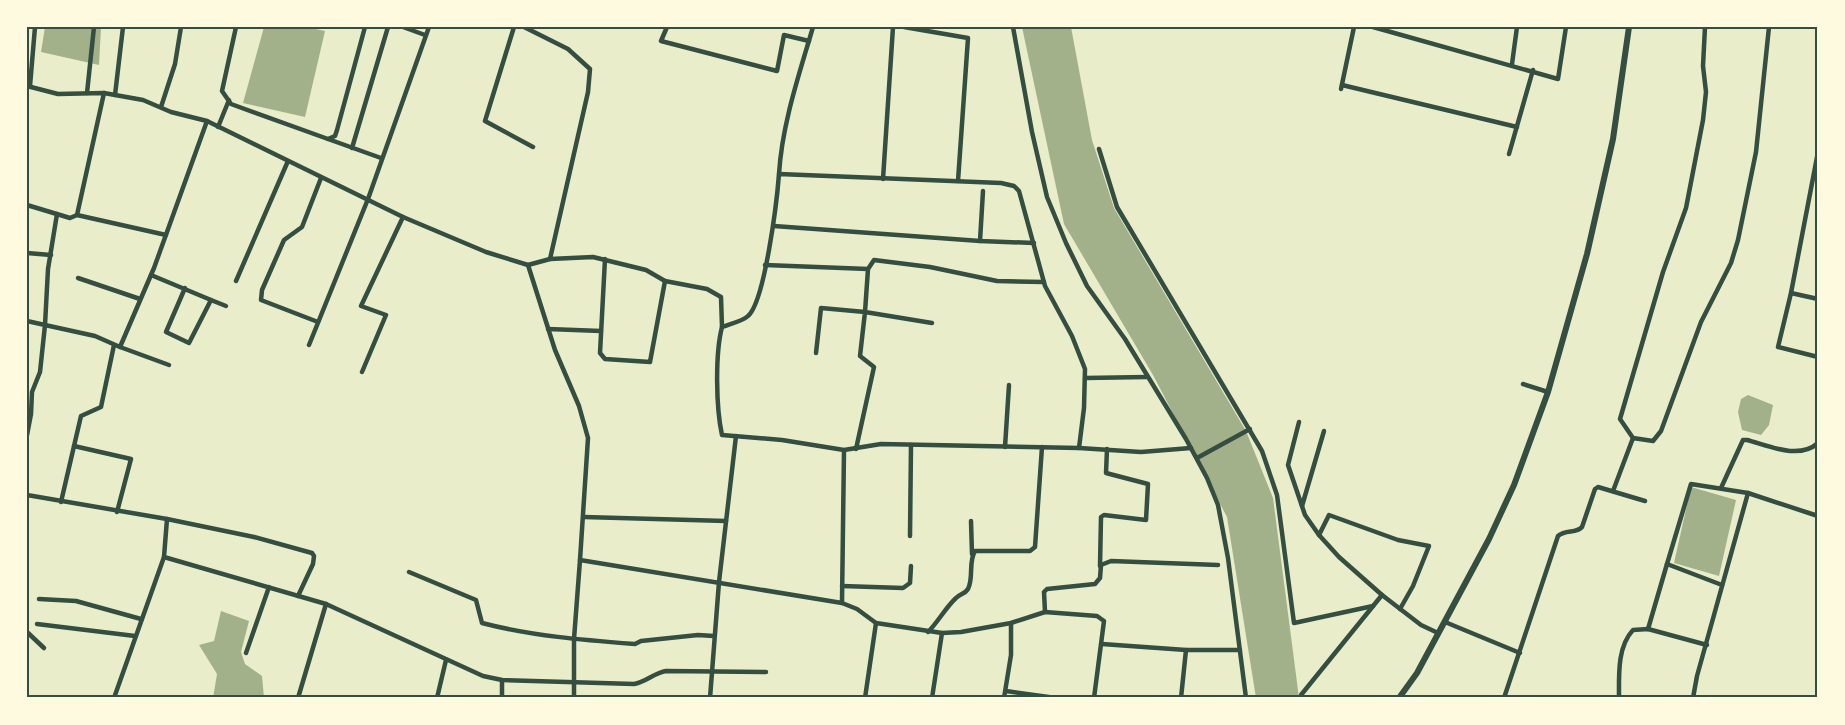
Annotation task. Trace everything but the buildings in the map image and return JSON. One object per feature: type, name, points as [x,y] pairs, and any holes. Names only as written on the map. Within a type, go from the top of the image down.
[{"type":"street","points":[[35,27],[28,86],[58,94],[104,93],[143,100],[171,112],[207,121],[403,217],[486,252],[528,265],[550,259],[593,257],[646,270],[665,281],[707,289],[721,297],[719,418],[722,435],[782,440],[844,450],[881,444],[1079,448],[1141,452],[1191,448]]},
{"type":"street","points":[[87,93],[94,27]]},
{"type":"street","points":[[115,95],[123,27]]},
{"type":"street","points":[[161,107],[175,64],[181,27]]},
{"type":"street","points":[[236,27],[222,91],[231,104],[381,158]]},
{"type":"street","points":[[328,140],[338,130],[364,27]]},
{"type":"street","points":[[352,148],[387,27]]},
{"type":"street","points":[[403,27],[425,35]]},
{"type":"street","points":[[309,345],[368,199],[429,27]]},
{"type":"street","points":[[514,27],[485,121],[533,147]]},
{"type":"street","points":[[524,27],[568,50],[590,69],[588,92],[550,259]]},
{"type":"street","points":[[667,27],[661,41],[777,71],[784,35],[809,41]]},
{"type":"street","points":[[722,327],[747,317],[756,304],[774,226],[780,155],[788,114],[813,27]]},
{"type":"street","points":[[883,179],[893,27]]},
{"type":"street","points":[[904,27],[968,38],[958,181]]},
{"type":"street","points":[[1013,27],[1032,132],[1047,197],[1066,243],[1088,286],[1125,339],[1197,458],[1208,478],[1218,505],[1228,558],[1246,698]]},
{"type":"street","points":[[1354,27],[1341,87],[1517,127]]},
{"type":"street","points":[[1373,27],[1512,64],[1558,79],[1566,27]]},
{"type":"street","points":[[1512,64],[1517,27]]},
{"type":"street","points":[[1399,698],[1445,622],[1489,539],[1514,485],[1548,392],[1587,254],[1613,139],[1629,27]]},
{"type":"street","points":[[1705,27],[1703,66],[1706,92],[1703,120],[1686,208],[1663,272],[1620,419],[1633,438],[1653,441],[1662,431],[1701,322],[1734,255],[1756,152],[1769,27]]},
{"type":"street","points":[[1509,154],[1533,70]]},
{"type":"street","points":[[77,215],[104,93]]},
{"type":"street","points":[[218,126],[228,100]]},
{"type":"street","points":[[120,347],[151,275],[207,121]]},
{"type":"street","points":[[1099,149],[1117,207],[1262,451],[1276,495],[1294,623],[1373,606]]},
{"type":"street","points":[[1818,152],[1815,187],[1778,347],[1818,357]]},
{"type":"street","points":[[236,281],[288,161]]},
{"type":"street","points":[[779,174],[1001,183],[1014,186],[1019,191],[1044,282],[1072,336],[1085,369],[1079,448]]},
{"type":"street","points":[[318,322],[261,300],[262,290],[284,240],[302,227],[321,178]]},
{"type":"street","points":[[980,241],[983,191]]},
{"type":"street","points":[[27,205],[70,218],[77,215],[166,235]]},
{"type":"street","points":[[27,435],[29,403],[33,386],[40,372],[57,214]]},
{"type":"street","points":[[362,372],[386,315],[361,306],[403,217]]},
{"type":"street","points":[[774,226],[1034,243]]},
{"type":"street","points":[[27,253],[51,255]]},
{"type":"street","points":[[604,259],[600,353],[605,358],[650,362],[665,281]]},
{"type":"street","points":[[855,448],[874,367],[860,356],[866,312],[868,268],[874,260],[930,267],[997,281],[1044,282]]},
{"type":"street","points":[[528,265],[555,350],[579,406],[588,438],[574,639],[574,698]]},
{"type":"street","points":[[765,265],[868,268]]},
{"type":"street","points":[[151,275],[226,306]]},
{"type":"street","points":[[78,278],[140,299]]},
{"type":"street","points":[[185,288],[166,332],[189,343],[211,300]]},
{"type":"street","points":[[1791,293],[1818,299]]},
{"type":"street","points":[[816,353],[821,308],[866,312],[932,323]]},
{"type":"street","points":[[27,321],[95,336],[169,365]]},
{"type":"street","points":[[548,329],[601,330]]},
{"type":"street","points":[[61,502],[81,416],[101,407],[114,345]]},
{"type":"street","points":[[1084,378],[1148,376]]},
{"type":"street","points":[[1523,384],[1548,392]]},
{"type":"street","points":[[1005,447],[1009,385]]},
{"type":"street","points":[[1299,422],[1288,465],[1305,514],[1319,535],[1382,595],[1421,625],[1438,633]]},
{"type":"street","points":[[1197,458],[1250,429]]},
{"type":"street","points":[[1302,506],[1324,431]]},
{"type":"street","points":[[710,698],[719,582],[736,436]]},
{"type":"street","points":[[1613,491],[1633,438]]},
{"type":"street","points":[[1721,488],[1743,440],[1788,452],[1802,450],[1818,443]]},
{"type":"street","points":[[910,536],[911,445]]},
{"type":"street","points":[[74,446],[131,459],[117,512]]},
{"type":"street","points":[[972,554],[977,550],[1030,551],[1035,547],[1042,447]]},
{"type":"street","points":[[1045,612],[1044,592],[1047,589],[1095,584],[1100,578],[1101,517],[1104,515],[1146,520],[1148,484],[1106,473],[1107,449]]},
{"type":"street","points":[[842,603],[844,450]]},
{"type":"street","points":[[1648,629],[1691,484],[1748,493],[1818,516]]},
{"type":"street","points":[[1504,698],[1558,536],[1565,532],[1579,531],[1595,489],[1601,486],[1645,501]]},
{"type":"street","points":[[1693,698],[1697,676],[1748,493]]},
{"type":"street","points":[[27,495],[167,519],[254,537],[312,553],[313,564],[298,596]]},
{"type":"street","points":[[1319,535],[1329,515],[1398,540],[1429,546],[1413,586],[1400,609]]},
{"type":"street","points":[[584,517],[726,521]]},
{"type":"street","points":[[114,698],[164,557],[167,519]]},
{"type":"street","points":[[928,632],[939,621],[954,599],[966,592],[971,576],[971,521]]},
{"type":"street","points":[[164,557],[326,604],[483,676],[502,680],[634,684],[666,671],[766,672]]},
{"type":"street","points":[[580,560],[842,603],[857,609],[876,623],[928,632],[961,632],[1011,623],[1045,612],[1102,618],[1104,624],[1094,698]]},
{"type":"street","points":[[1100,569],[1101,565],[1111,561],[1218,565]]},
{"type":"street","points":[[1666,564],[1722,585]]},
{"type":"street","points":[[842,586],[903,588],[910,583],[911,566]]},
{"type":"street","points":[[409,572],[476,600],[482,622],[512,630],[574,639],[635,644],[641,641],[698,635],[714,636]]},
{"type":"street","points":[[246,653],[269,587]]},
{"type":"street","points":[[1301,695],[1382,595]]},
{"type":"street","points":[[39,599],[76,601],[141,619]]},
{"type":"street","points":[[298,698],[326,604]]},
{"type":"street","points":[[1445,622],[1520,653]]},
{"type":"street","points":[[865,698],[876,623]]},
{"type":"street","points":[[1004,698],[1011,655],[1011,623]]},
{"type":"street","points":[[37,624],[135,636]]},
{"type":"street","points":[[1619,698],[1619,671],[1625,638],[1633,630],[1648,629],[1707,645]]},
{"type":"street","points":[[27,632],[44,648]]},
{"type":"street","points":[[932,698],[942,633]]},
{"type":"street","points":[[1102,644],[1186,650],[1240,650]]},
{"type":"street","points":[[1181,698],[1186,650]]},
{"type":"street","points":[[436,698],[446,660]]},
{"type":"street","points":[[502,680],[502,698]]},
{"type":"street","points":[[1006,691],[1056,698]]},
{"type":"shaded area","points":[[45,27],[101,27],[99,65],[41,52]]},
{"type":"shaded area","points":[[264,27],[307,27],[325,31],[305,117],[243,103]]},
{"type":"shaded area","points":[[1022,27],[1071,27],[1092,140],[1114,208],[1246,431],[1273,498],[1299,698],[1256,698],[1227,517],[1153,375],[1064,224]]},
{"type":"shaded area","points":[[1748,395],[1773,405],[1769,425],[1761,435],[1742,430],[1738,412],[1741,399]]},
{"type":"shaded area","points":[[1691,487],[1736,500],[1719,576],[1674,563]]},
{"type":"shaded area","points":[[221,611],[249,621],[241,652],[245,664],[262,676],[264,698],[213,698],[217,674],[199,645],[214,641]]}]
